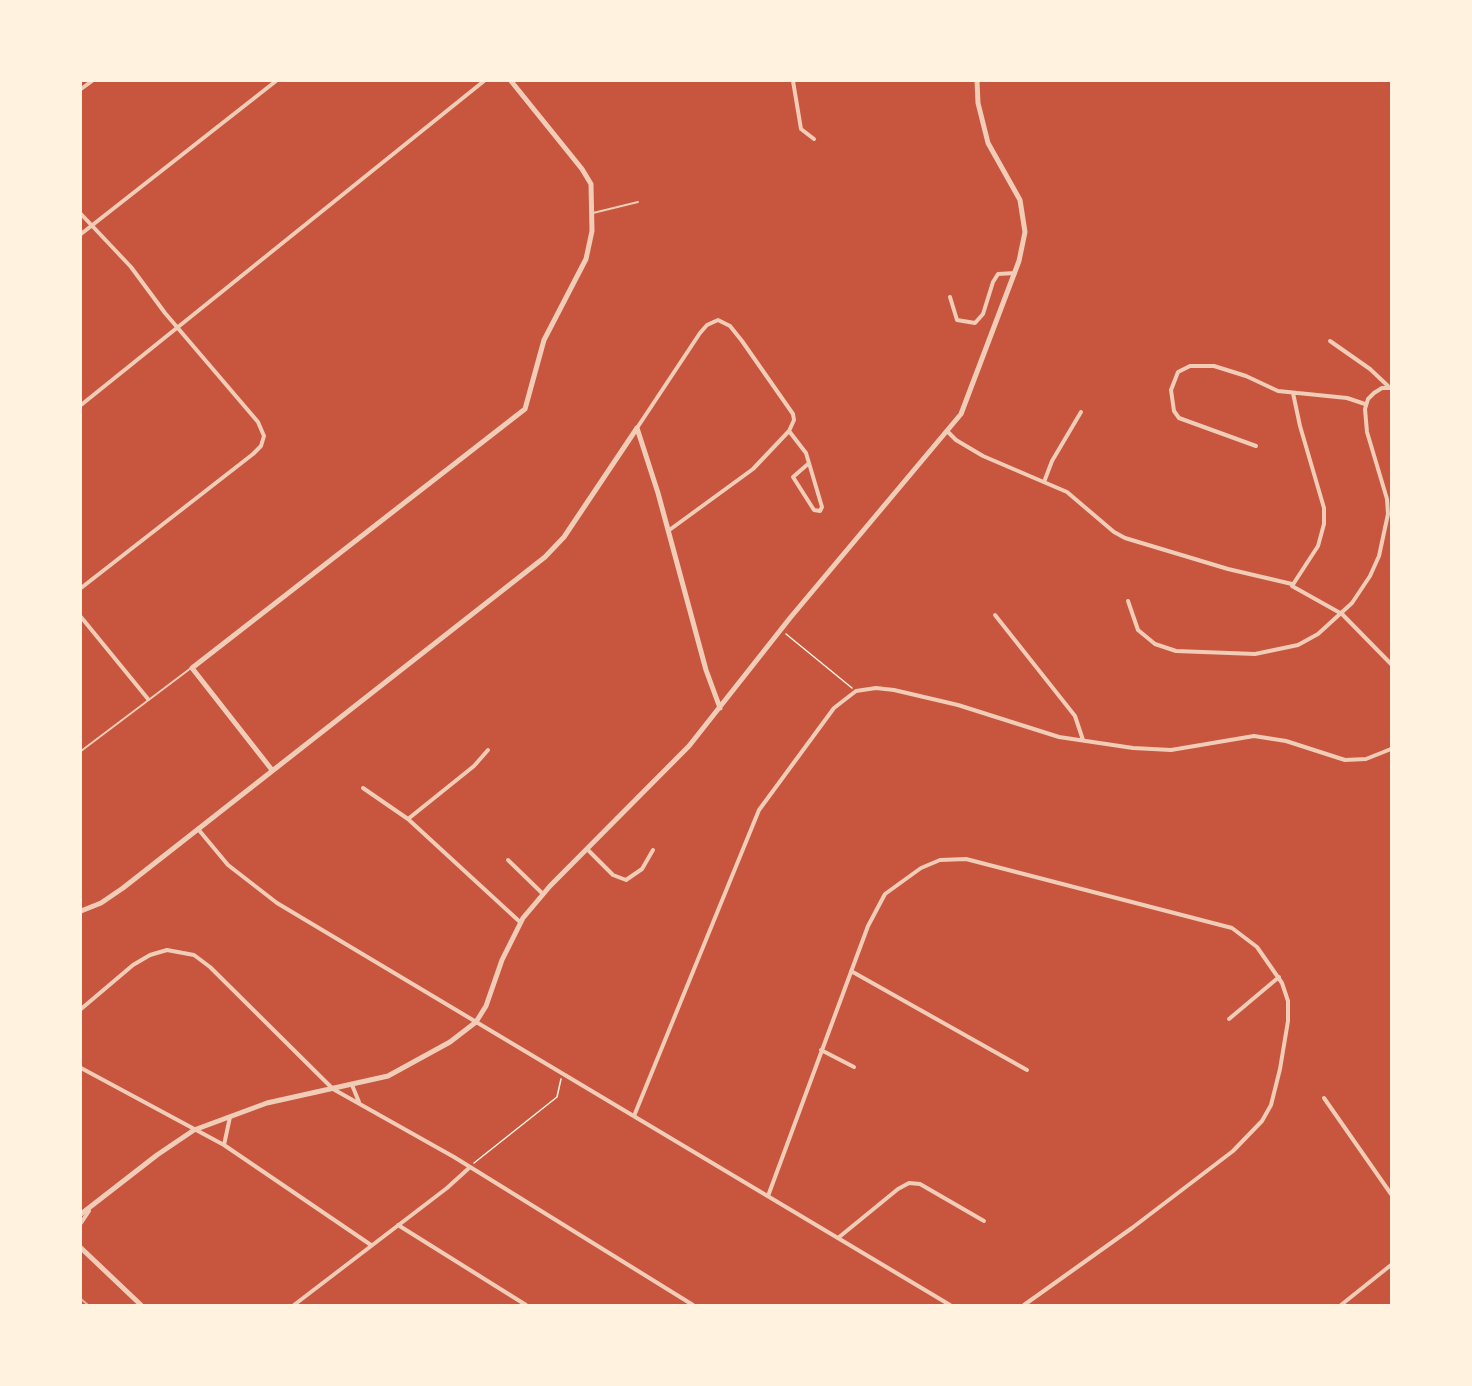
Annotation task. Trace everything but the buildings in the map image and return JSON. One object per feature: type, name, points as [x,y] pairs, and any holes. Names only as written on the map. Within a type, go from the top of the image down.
[{"type":"street","points":[[81,89],[92,81]]},
{"type":"street","points":[[81,234],[276,81]]},
{"type":"street","points":[[81,405],[484,81]]},
{"type":"street","points":[[272,770],[192,668],[525,409],[539,352],[590,248],[593,195],[587,177],[511,81]]},
{"type":"street","points":[[793,81],[801,129],[814,139]]},
{"type":"street","points":[[81,1214],[156,1155],[194,1130],[231,1114],[399,1072],[450,1042],[476,1022],[486,1006],[496,974],[520,922],[543,894],[670,766],[961,414],[970,398],[1023,246],[1024,218],[1014,185],[988,143],[978,103],[977,81]]},
{"type":"street","points":[[81,214],[131,267],[177,327],[258,422],[264,436],[261,446],[81,588]]},
{"type":"street","points":[[950,297],[957,320],[963,323],[975,323],[984,314],[993,282],[998,274],[1015,273]]},
{"type":"street","points":[[81,911],[101,903],[123,888],[545,557],[569,531],[700,333],[706,325],[718,320],[725,322],[736,333],[792,409],[794,420],[789,431],[753,470],[668,531]]},
{"type":"street","points":[[1128,601],[1138,630],[1155,644],[1176,651],[1244,654],[1271,652],[1309,640],[1342,614],[1370,576],[1384,538],[1388,514],[1385,488],[1367,432],[1365,404],[1374,393],[1390,388],[1370,369],[1330,340]]},
{"type":"street","points":[[1256,446],[1179,418],[1174,411],[1171,390],[1178,372],[1190,366],[1214,366],[1246,376],[1278,391],[1347,398],[1365,404]]},
{"type":"street","points":[[1292,584],[1318,546],[1324,508],[1299,426],[1293,393]]},
{"type":"street","points":[[1044,482],[1052,461],[1080,412]]},
{"type":"street","points":[[637,429],[706,670],[720,708]]},
{"type":"street","points":[[789,431],[806,453],[822,507],[820,511],[814,510],[793,477],[808,464]]},
{"type":"street","points":[[947,431],[974,452],[1075,498],[1114,532],[1125,538],[1228,569],[1292,584],[1293,588],[1342,614],[1391,664]]},
{"type":"street","points":[[995,615],[1075,716],[1083,740]]},
{"type":"street","points":[[81,617],[148,699]]},
{"type":"street","points":[[634,1116],[759,810],[834,708],[856,691],[876,688],[920,696],[1059,737],[1157,750],[1254,736],[1293,743],[1345,760],[1366,759],[1391,749]]},
{"type":"street","points":[[408,819],[474,766],[488,750]]},
{"type":"street","points":[[363,788],[408,819],[520,922]]},
{"type":"street","points":[[197,828],[228,865],[264,894],[373,963],[563,1072],[950,1305]]},
{"type":"street","points":[[587,849],[613,875],[626,880],[642,869],[653,850]]},
{"type":"street","points":[[768,1196],[868,926],[885,894],[921,868],[952,858],[1039,876],[1214,921],[1240,934],[1257,947],[1279,978],[1288,1001],[1288,1021],[1276,1090],[1262,1121],[1233,1151],[1024,1305]]},
{"type":"street","points":[[508,860],[543,894]]},
{"type":"street","points":[[81,1010],[142,959],[167,950],[186,952],[210,967],[333,1089],[469,1168],[693,1305]]},
{"type":"street","points":[[851,971],[1027,1070]]},
{"type":"street","points":[[1229,1019],[1279,978]]},
{"type":"street","points":[[821,1050],[854,1067]]},
{"type":"street","points":[[81,1068],[224,1145],[371,1245]]},
{"type":"street","points":[[352,1085],[359,1103]]},
{"type":"street","points":[[1324,1098],[1391,1194]]},
{"type":"street","points":[[224,1145],[231,1114]]},
{"type":"street","points":[[294,1305],[469,1168]]},
{"type":"street","points":[[838,1238],[898,1189],[909,1183],[920,1184],[984,1221]]},
{"type":"street","points":[[81,1223],[92,1205]]},
{"type":"street","points":[[398,1225],[526,1305]]},
{"type":"street","points":[[81,1248],[141,1305]]},
{"type":"street","points":[[81,1254],[108,1275]]},
{"type":"street","points":[[1341,1305],[1391,1265]]},
{"type":"lane","points":[[593,213],[638,202]]},
{"type":"lane","points":[[81,751],[192,668]]},
{"type":"path","points":[[781,630],[856,691]]},
{"type":"path","points":[[469,1168],[557,1097],[563,1072]]},
{"type":"railway","points":[[81,1299],[88,1305]]}]
